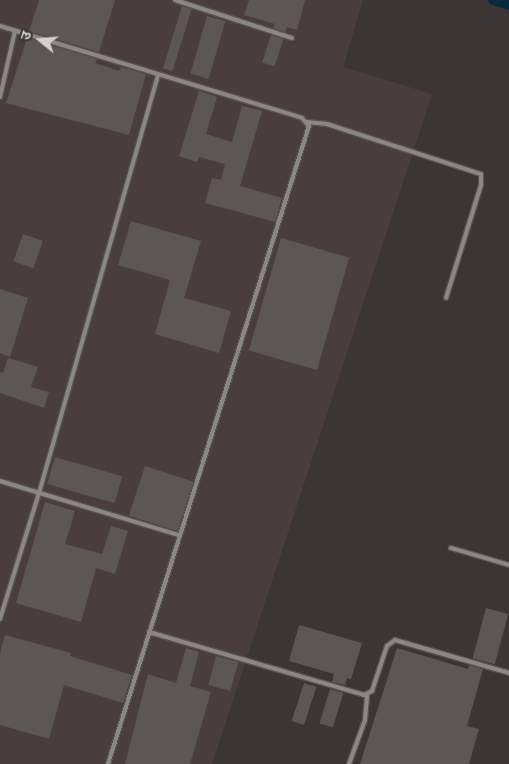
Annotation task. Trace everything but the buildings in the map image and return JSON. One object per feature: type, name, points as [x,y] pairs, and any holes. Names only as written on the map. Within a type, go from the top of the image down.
[{"type":"lane","points":[[175,0],[292,38]]},
{"type":"lane","points":[[0,26],[307,122],[328,124],[481,174],[481,185],[446,298]]},
{"type":"lane","points":[[0,97],[15,31]]},
{"type":"lane","points":[[0,619],[40,493],[158,75]]},
{"type":"lane","points":[[108,764],[308,131],[307,122]]},
{"type":"lane","points":[[0,481],[179,535]]},
{"type":"lane","points":[[451,548],[509,565]]},
{"type":"lane","points":[[149,632],[367,695]]},
{"type":"lane","points":[[350,764],[365,720],[367,695],[372,691],[389,643],[395,640],[509,673]]},
{"type":"shaded area","points":[[0,0],[363,0],[343,67],[432,94],[212,764],[0,764]]},
{"type":"waterway","points":[[493,0],[509,5]]}]
